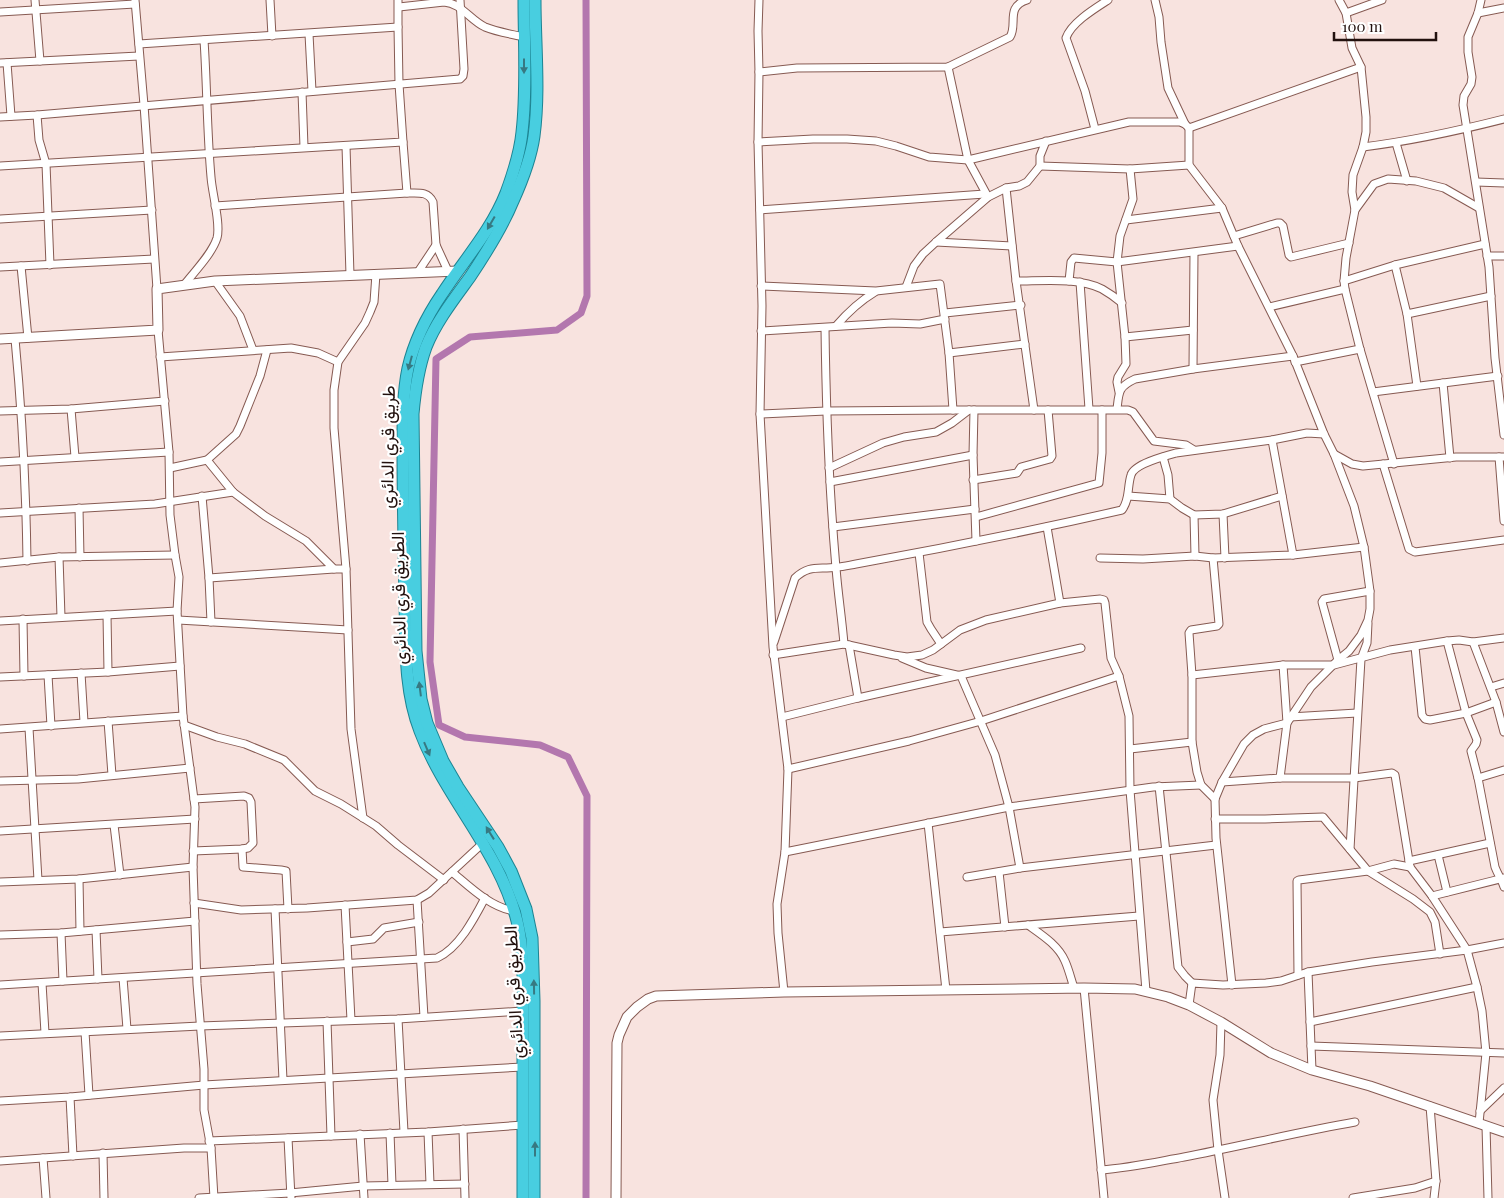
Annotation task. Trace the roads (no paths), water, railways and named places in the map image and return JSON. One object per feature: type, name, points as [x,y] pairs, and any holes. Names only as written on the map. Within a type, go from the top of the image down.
[{"type":"highway","name":"طريق قري الدائري","points":[[523,1198],[521,944],[514,911],[500,874],[431,758],[414,713],[409,691],[407,666],[403,449],[408,367],[422,330],[453,271],[483,237],[499,209],[515,167],[522,131],[524,0]]},
{"type":"highway","name":"الطريق قري الدائري","points":[[534,0],[537,104],[531,149],[518,190],[506,217],[488,250],[442,316],[427,346],[422,359],[416,389],[414,414],[416,651],[421,699],[427,723],[443,761],[458,787],[498,846],[511,871],[526,909],[532,938],[534,1001],[534,1198]]},
{"type":"street","points":[[35,0],[40,61]]},
{"type":"street","points":[[270,0],[272,36]]},
{"type":"street","points":[[759,0],[758,142],[762,331],[760,414],[773,651],[788,769],[785,852],[777,904],[784,992]]},
{"type":"street","points":[[759,72],[797,68],[948,67],[1010,38],[1012,35],[1012,16],[1015,8],[1021,2],[1027,0]]},
{"type":"street","points":[[1095,129],[1085,91],[1066,38],[1068,31],[1075,24],[1108,0]]},
{"type":"street","points":[[1156,0],[1168,88],[1187,126],[1189,165],[1222,208],[1238,246],[1294,359],[1354,506],[1364,547],[1370,591],[1370,609],[1367,643],[1361,658],[1350,849]]},
{"type":"street","points":[[1338,0],[1346,13],[1352,48],[1361,67],[1366,117],[1366,132],[1363,146],[1353,175],[1352,192],[1355,210],[1344,285],[1360,349],[1394,464]]},
{"type":"street","points":[[1346,13],[1382,0]]},
{"type":"street","points":[[1481,0],[1468,37],[1472,77],[1471,84],[1464,96],[1463,105],[1487,256],[1500,372],[1504,435]]},
{"type":"street","points":[[0,12],[135,2],[152,210],[160,357],[170,452],[169,501],[179,577],[177,611],[183,716],[194,798],[193,867],[196,973],[204,1110],[210,1145],[214,1197]]},
{"type":"street","points":[[407,193],[399,84],[398,3],[444,2],[460,4],[482,26],[524,37]]},
{"type":"street","points":[[0,116],[37,115],[460,79],[463,76],[464,69],[460,4]]},
{"type":"street","points":[[1478,13],[1504,8]]},
{"type":"street","points":[[138,44],[398,27]]},
{"type":"street","points":[[309,34],[312,91]]},
{"type":"street","points":[[184,285],[215,243],[218,236],[209,152],[204,40]]},
{"type":"street","points":[[11,116],[4,63],[139,56]]},
{"type":"street","points":[[948,67],[968,160],[987,196]]},
{"type":"street","points":[[758,142],[813,139],[866,140],[896,146],[929,157],[968,160],[1129,122],[1180,122],[1187,126],[1361,67]]},
{"type":"street","points":[[302,92],[304,147]]},
{"type":"street","points":[[37,115],[38,140],[46,164],[50,265]]},
{"type":"street","points":[[1363,146],[1396,143],[1466,129],[1504,119]]},
{"type":"street","points":[[906,287],[914,266],[923,254],[987,196],[1027,182],[1040,166],[1040,156],[1046,141]]},
{"type":"street","points":[[0,166],[209,152],[403,142]]},
{"type":"street","points":[[1396,143],[1407,181]]},
{"type":"street","points":[[346,146],[350,275]]},
{"type":"street","points":[[1040,166],[1130,168],[1189,165]]},
{"type":"street","points":[[1117,409],[1118,377],[1126,364],[1117,262],[1120,236],[1133,199],[1130,168]]},
{"type":"street","points":[[1355,210],[1374,184],[1388,179],[1430,184],[1444,188],[1479,208]]},
{"type":"street","points":[[1476,182],[1504,183]]},
{"type":"street","points":[[1006,188],[1016,281],[1034,410]]},
{"type":"street","points":[[215,206],[425,193],[431,197],[433,202],[436,245],[453,271]]},
{"type":"street","points":[[760,210],[987,196]]},
{"type":"street","points":[[1126,220],[1222,208]]},
{"type":"street","points":[[0,219],[152,210]]},
{"type":"street","points":[[1234,236],[1277,222],[1280,223],[1283,226],[1291,257],[1349,243]]},
{"type":"street","points":[[936,242],[1012,246]]},
{"type":"street","points":[[1269,306],[1344,285],[1395,266],[1485,244]]},
{"type":"street","points":[[418,272],[436,245]]},
{"type":"street","points":[[1069,281],[1070,262],[1074,258],[1117,262],[1238,246]]},
{"type":"street","points":[[1193,369],[1194,252]]},
{"type":"street","points":[[1487,256],[1504,256]]},
{"type":"street","points":[[0,267],[154,258]]},
{"type":"street","points":[[21,266],[28,338]]},
{"type":"street","points":[[1395,266],[1407,314],[1417,386]]},
{"type":"street","points":[[156,289],[215,281],[453,271]]},
{"type":"street","points":[[363,818],[352,738],[346,569],[334,428],[334,390],[338,362],[365,323],[374,302],[376,274]]},
{"type":"street","points":[[215,281],[240,316],[253,350]]},
{"type":"street","points":[[1016,281],[1080,282],[1102,289],[1122,303]]},
{"type":"street","points":[[1080,282],[1089,409]]},
{"type":"street","points":[[761,286],[876,291],[940,284],[949,352],[953,410]]},
{"type":"street","points":[[836,326],[850,310],[876,291]]},
{"type":"street","points":[[1407,314],[1491,296]]},
{"type":"street","points":[[762,331],[892,322],[920,324],[945,316],[1020,305]]},
{"type":"street","points":[[825,328],[826,411],[836,568],[847,645],[858,698]]},
{"type":"street","points":[[0,339],[158,330]]},
{"type":"street","points":[[1125,337],[1194,330]]},
{"type":"street","points":[[15,339],[21,410],[27,561]]},
{"type":"street","points":[[949,352],[1025,344]]},
{"type":"street","points":[[160,357],[291,348],[318,354],[338,362]]},
{"type":"street","points":[[1119,392],[1126,383],[1135,379],[1193,369],[1294,359],[1360,349]]},
{"type":"street","points":[[170,468],[207,460],[236,434],[260,376],[267,350]]},
{"type":"street","points":[[1373,392],[1443,383],[1500,372]]},
{"type":"street","points":[[1443,383],[1450,458]]},
{"type":"street","points":[[0,411],[72,409],[165,401]]},
{"type":"street","points":[[72,409],[75,457]]},
{"type":"street","points":[[760,414],[826,411],[1117,409],[1133,412],[1154,441],[1186,445],[1194,450]]},
{"type":"street","points":[[829,468],[883,443],[904,437],[936,432],[972,410]]},
{"type":"street","points":[[972,410],[976,541]]},
{"type":"street","points":[[973,480],[1017,473],[1021,467],[1051,458],[1048,410]]},
{"type":"street","points":[[976,517],[1099,483],[1102,453],[1102,410]]},
{"type":"street","points":[[773,651],[795,578],[802,572],[816,567],[836,568],[918,553],[1122,510],[1126,504],[1131,475],[1135,468],[1163,457],[1194,450],[1272,440],[1307,433],[1324,434]]},
{"type":"street","points":[[1272,440],[1293,555]]},
{"type":"street","points":[[0,462],[170,452]]},
{"type":"street","points":[[1334,454],[1352,464],[1363,466],[1450,458],[1501,457],[1504,521]]},
{"type":"street","points":[[830,482],[973,456]]},
{"type":"street","points":[[1163,457],[1168,475],[1170,498]]},
{"type":"street","points":[[207,460],[233,492],[265,516],[306,541],[334,568]]},
{"type":"street","points":[[1383,464],[1412,551],[1504,540]]},
{"type":"street","points":[[0,513],[155,504],[233,492]]},
{"type":"street","points":[[202,496],[211,622]]},
{"type":"street","points":[[1128,496],[1170,498],[1194,515],[1223,514],[1282,496]]},
{"type":"street","points":[[79,508],[80,557]]},
{"type":"street","points":[[833,527],[975,509]]},
{"type":"street","points":[[1223,514],[1225,558]]},
{"type":"street","points":[[1194,515],[1196,556]]},
{"type":"street","points":[[1047,527],[1060,603]]},
{"type":"street","points":[[1100,558],[1143,559],[1196,556],[1225,558],[1293,555],[1364,547]]},
{"type":"street","points":[[918,553],[927,622],[941,644]]},
{"type":"street","points":[[0,563],[59,557],[175,555]]},
{"type":"street","points":[[59,557],[61,617]]},
{"type":"street","points":[[1213,558],[1219,624],[1189,631],[1192,675],[1192,742],[1201,785],[1215,799]]},
{"type":"street","points":[[209,578],[334,568],[346,569]]},
{"type":"street","points":[[1336,662],[1322,602],[1324,599],[1370,591]]},
{"type":"street","points":[[773,651],[847,645],[894,655],[922,656],[960,630],[986,620],[1060,603],[1104,600],[1106,603],[1111,658],[1119,676],[1128,708],[1130,790],[1146,991]]},
{"type":"street","points":[[0,621],[177,611]]},
{"type":"street","points":[[107,615],[108,672]]},
{"type":"street","points":[[23,619],[24,676]]},
{"type":"street","points":[[178,620],[348,630]]},
{"type":"street","points":[[1288,720],[1312,687],[1349,651],[1361,635],[1368,620]]},
{"type":"street","points":[[1192,675],[1283,665],[1336,662],[1361,658],[1390,650],[1459,640],[1473,642],[1503,638]]},
{"type":"street","points":[[1447,642],[1466,713],[1477,740],[1472,751],[1495,867],[1498,874],[1503,878],[1504,888]]},
{"type":"street","points":[[1473,642],[1491,687],[1504,730]]},
{"type":"street","points":[[1415,647],[1424,720],[1466,713],[1496,702]]},
{"type":"street","points":[[782,716],[1081,648]]},
{"type":"street","points":[[894,655],[926,668],[961,676]]},
{"type":"street","points":[[1280,778],[1288,720],[1283,665]]},
{"type":"street","points":[[0,677],[108,672],[180,666]]},
{"type":"street","points":[[81,673],[84,722]]},
{"type":"street","points":[[48,675],[51,726]]},
{"type":"street","points":[[961,676],[995,755],[1009,807],[1020,868]]},
{"type":"street","points":[[788,769],[981,721],[1119,676]]},
{"type":"street","points":[[1491,687],[1504,684]]},
{"type":"street","points":[[1232,985],[1214,819],[1215,799],[1222,782],[1244,744],[1253,735],[1264,729],[1288,720],[1358,713]]},
{"type":"street","points":[[0,730],[108,720],[183,716]]},
{"type":"street","points":[[108,720],[112,775]]},
{"type":"street","points":[[184,725],[211,736],[245,744],[280,757],[316,791],[342,804],[376,826],[444,880]]},
{"type":"street","points":[[29,728],[38,880]]},
{"type":"street","points":[[1130,749],[1192,742]]},
{"type":"street","points":[[0,781],[78,779],[190,768]]},
{"type":"street","points":[[1478,778],[1504,770]]},
{"type":"street","points":[[1222,782],[1280,778],[1354,778],[1392,773],[1395,775],[1410,864],[1466,950],[1477,987],[1482,1010],[1486,1053],[1480,1111],[1488,1198]]},
{"type":"street","points":[[785,852],[1009,807],[1159,786],[1201,785]]},
{"type":"street","points":[[1159,786],[1178,967],[1192,983],[1232,985],[1266,983],[1281,981],[1308,972],[1440,954],[1504,943]]},
{"type":"street","points":[[193,851],[242,849],[248,848],[253,843],[251,802],[249,798],[244,796],[194,798]]},
{"type":"street","points":[[1214,819],[1265,820],[1322,816],[1368,871],[1430,912],[1435,922],[1440,954]]},
{"type":"street","points":[[0,831],[195,819]]},
{"type":"street","points":[[928,823],[946,990]]},
{"type":"street","points":[[114,825],[120,875]]},
{"type":"street","points":[[1298,975],[1297,881],[1368,871],[1394,864],[1410,864],[1438,855],[1490,843]]},
{"type":"street","points":[[194,903],[241,910],[417,900],[425,897],[483,844]]},
{"type":"street","points":[[966,877],[1020,868],[1216,845]]},
{"type":"street","points":[[242,849],[243,867],[248,869],[286,871],[288,908]]},
{"type":"street","points":[[1438,855],[1447,892]]},
{"type":"street","points":[[0,882],[79,879],[193,867]]},
{"type":"street","points":[[452,872],[485,898],[514,911]]},
{"type":"street","points":[[999,872],[1006,927]]},
{"type":"street","points":[[1432,896],[1503,878]]},
{"type":"street","points":[[79,879],[80,931]]},
{"type":"street","points":[[0,985],[437,958],[452,948],[485,898]]},
{"type":"street","points":[[417,900],[424,1017]]},
{"type":"street","points":[[345,905],[351,1020]]},
{"type":"street","points":[[274,909],[283,1080]]},
{"type":"street","points":[[940,932],[1139,916]]},
{"type":"street","points":[[0,935],[61,933],[195,921]]},
{"type":"street","points":[[347,942],[369,941],[384,928],[419,922]]},
{"type":"street","points":[[1028,925],[1060,952],[1065,960],[1074,988]]},
{"type":"street","points":[[96,930],[98,979]]},
{"type":"street","points":[[61,933],[63,981]]},
{"type":"street","points":[[1308,972],[1312,1070]]},
{"type":"street","points":[[123,978],[127,1029]]},
{"type":"street","points":[[42,983],[45,1033]]},
{"type":"street","points":[[1189,1005],[1192,983]]},
{"type":"street","points":[[1310,1022],[1477,987]]},
{"type":"street","points":[[616,1198],[619,1035],[627,1017],[648,999],[656,996],[784,992],[1074,988],[1125,988],[1146,991],[1189,1005],[1271,1053],[1312,1070],[1370,1086],[1504,1132]]},
{"type":"street","points":[[1084,988],[1104,1198]]},
{"type":"street","points":[[0,1036],[127,1029],[398,1019],[523,1011]]},
{"type":"street","points":[[398,1019],[404,1132]]},
{"type":"street","points":[[327,1021],[331,1136]]},
{"type":"street","points":[[1221,1022],[1220,1055],[1213,1100],[1224,1198]]},
{"type":"street","points":[[85,1032],[89,1095]]},
{"type":"street","points":[[1311,1046],[1504,1053]]},
{"type":"street","points":[[0,1101],[204,1085],[523,1067]]},
{"type":"street","points":[[1480,1111],[1504,1088]]},
{"type":"street","points":[[70,1097],[73,1156]]},
{"type":"street","points":[[1430,1106],[1436,1181],[1434,1198]]},
{"type":"street","points":[[1101,1170],[1123,1168],[1356,1122]]},
{"type":"street","points":[[0,1161],[184,1148],[288,1138],[523,1126]]},
{"type":"street","points":[[462,1130],[465,1198]]},
{"type":"street","points":[[428,1132],[430,1184]]},
{"type":"street","points":[[390,1133],[392,1185]]},
{"type":"street","points":[[360,1134],[364,1198]]},
{"type":"street","points":[[288,1138],[290,1195]]},
{"type":"street","points":[[103,1153],[104,1198]]},
{"type":"street","points":[[43,1158],[46,1198]]},
{"type":"street","points":[[1353,1198],[1415,1188],[1436,1181]]},
{"type":"street","points":[[199,1198],[290,1195],[363,1186],[465,1184]]},
{"type":"waterway","points":[[586,0],[587,296],[581,313],[557,330],[470,337],[436,359],[430,662],[439,725],[465,737],[540,745],[568,757],[587,796],[586,1198]]}]
